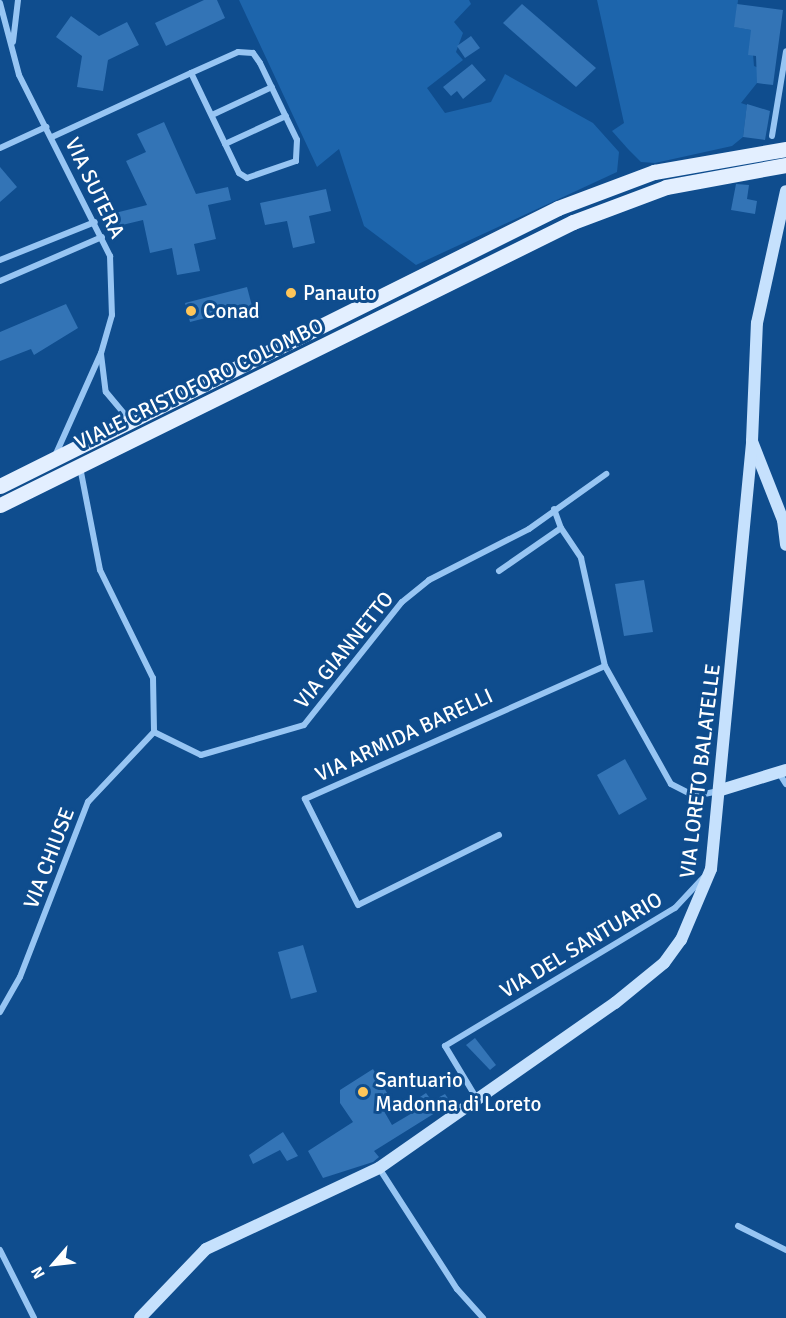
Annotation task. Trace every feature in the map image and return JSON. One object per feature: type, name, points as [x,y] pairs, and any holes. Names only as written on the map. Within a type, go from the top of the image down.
[{"type":"main road","name":"VIALE CRISTOFORO COLOMBO","points":[[0,486],[604,189],[706,159],[786,149]]},
{"type":"main road","name":"VIALE CRISTOFORO COLOMBO","points":[[0,505],[584,217],[666,187],[786,165]]},
{"type":"street","points":[[12,45],[18,0]]},
{"type":"street","name":"VIA SUTERA","points":[[0,3],[20,75],[110,256],[112,315],[101,353],[53,460]]},
{"type":"street","points":[[772,136],[786,51]]},
{"type":"street","points":[[52,138],[191,73],[238,52],[253,53],[297,140],[296,161],[247,178],[225,144],[191,73]]},
{"type":"street","points":[[212,115],[272,87]]},
{"type":"street","points":[[225,144],[286,116]]},
{"type":"street","points":[[0,148],[46,127]]},
{"type":"street","name":"VIA LORETO BALATELLE","points":[[143,1314],[185,1268],[227,1236],[379,1168],[477,1099],[664,963],[697,913],[711,868],[722,790],[752,441],[757,323],[786,191]]},
{"type":"street","points":[[0,260],[95,222]]},
{"type":"street","points":[[0,281],[102,237]]},
{"type":"street","points":[[101,353],[106,392],[130,421]]},
{"type":"street","points":[[752,441],[783,520],[786,545]]},
{"type":"street","points":[[80,466],[100,570],[153,678],[154,732]]},
{"type":"street","name":"VIA GIANNETTO","points":[[154,732],[201,755],[304,725],[402,602],[429,580],[529,529],[606,474]]},
{"type":"street","points":[[554,509],[561,528],[581,558],[604,666],[671,784],[695,796],[784,776]]},
{"type":"street","points":[[499,571],[561,528]]},
{"type":"street","name":"VIA ARMIDA BARELLI","points":[[499,835],[358,904],[305,799],[604,666]]},
{"type":"street","name":"VIA CHIUSE","points":[[0,1012],[20,977],[88,802],[154,732]]},
{"type":"street","name":"VIA DEL SANTUARIO","points":[[477,1099],[445,1046],[675,908],[711,868]]},
{"type":"street","points":[[379,1168],[457,1289],[483,1318]]},
{"type":"street","points":[[738,1226],[786,1250]]},
{"type":"street","points":[[0,1250],[34,1318]]},
{"type":"street","points":[[134,1318],[143,1314]]},
{"type":"shaded area","points":[[239,0],[469,0],[471,4],[454,22],[463,33],[456,52],[463,60],[427,88],[445,113],[491,102],[505,74],[593,123],[619,152],[617,172],[416,265],[364,226],[339,149],[317,167]]},
{"type":"shaded area","points":[[597,0],[738,0],[735,27],[751,30],[754,66],[759,68],[757,83],[741,103],[747,105],[743,137],[732,146],[655,163],[641,162],[612,131],[624,123]]},
{"type":"building","points":[[204,0],[217,0],[225,18],[166,46],[155,23]]},
{"type":"building","points":[[522,4],[596,68],[576,87],[503,23]]},
{"type":"building","points":[[737,4],[783,10],[773,85],[757,83],[756,56],[748,55],[751,30],[734,27]]},
{"type":"building","points":[[71,16],[99,36],[127,22],[139,45],[108,60],[103,91],[77,87],[82,56],[56,37]]},
{"type":"building","points":[[471,36],[480,48],[465,58],[457,46]]},
{"type":"building","points":[[472,64],[486,80],[463,99],[457,91],[451,96],[443,87]]},
{"type":"building","points":[[747,104],[770,111],[765,140],[743,137]]},
{"type":"building","points":[[164,122],[196,194],[228,187],[231,200],[208,205],[216,239],[194,244],[200,271],[177,275],[172,248],[150,253],[143,220],[118,226],[115,213],[147,205],[126,161],[146,152],[137,134]]},
{"type":"building","points":[[0,167],[17,187],[0,202]]},
{"type":"building","points":[[736,184],[749,185],[747,199],[757,201],[755,214],[731,210]]},
{"type":"building","points":[[326,189],[331,211],[309,216],[315,243],[293,248],[287,221],[265,225],[260,203]]},
{"type":"building","points":[[247,287],[252,306],[190,322],[185,303]]},
{"type":"building","points":[[66,304],[78,328],[34,355],[31,349],[0,361],[0,332]]},
{"type":"building","points":[[644,580],[653,632],[624,636],[615,584]]},
{"type":"building","points":[[625,759],[647,799],[619,815],[597,775]]},
{"type":"building","points":[[303,945],[317,992],[291,999],[278,952]]},
{"type":"building","points":[[475,1038],[496,1065],[490,1070],[466,1045]]},
{"type":"building","points":[[373,1069],[387,1093],[377,1099],[392,1125],[419,1109],[414,1101],[426,1093],[432,1101],[445,1094],[451,1103],[374,1151],[379,1157],[373,1162],[323,1178],[308,1151],[353,1122],[340,1103],[340,1090]]},
{"type":"building","points":[[283,1132],[298,1156],[287,1161],[280,1150],[253,1164],[249,1155]]},
{"type":"place","name":"Panauto","points":[[291,293]]},
{"type":"place","name":"Conad","points":[[191,311]]},
{"type":"place","name":"Santuario Madonna di Loreto","points":[[363,1092]]}]
